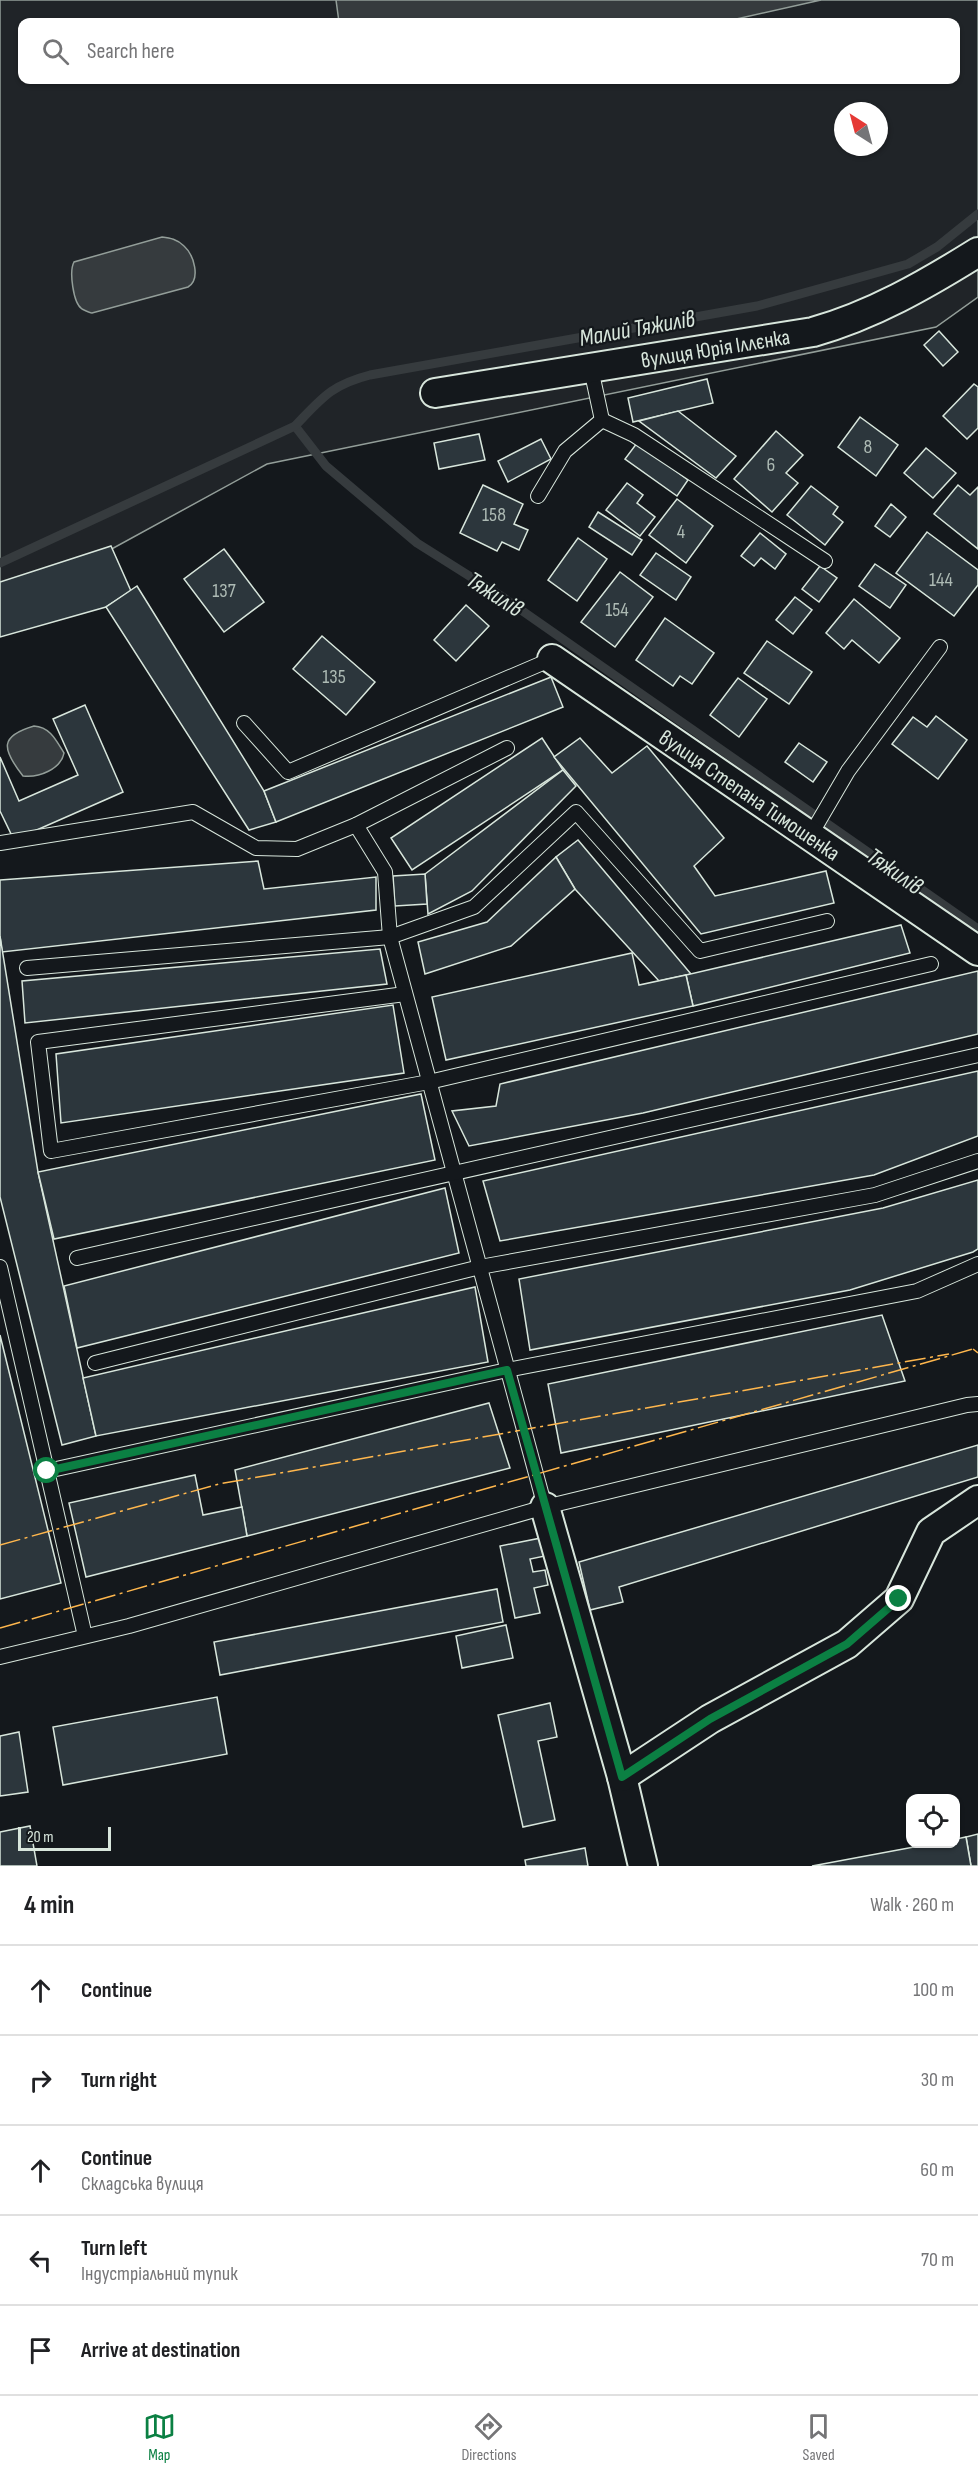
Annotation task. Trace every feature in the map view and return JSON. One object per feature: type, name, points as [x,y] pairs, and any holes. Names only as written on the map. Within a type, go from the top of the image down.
[{"type":"street","name":"вулиця Юрія Іллєнка","points":[[435,393],[813,332],[839,324],[919,289],[978,252]]},
{"type":"street","name":"вулиця Степана Тимошенка","points":[[552,659],[814,830],[978,951]]},
{"type":"street","points":[[622,1777],[710,1719],[847,1644],[899,1599],[931,1532],[978,1500]]},
{"type":"street","points":[[545,1507],[622,1777],[643,1866]]},
{"type":"lane","points":[[591,369],[602,420]]},
{"type":"lane","points":[[538,496],[565,451],[602,420]]},
{"type":"lane","points":[[602,420],[634,435],[825,561]]},
{"type":"lane","points":[[814,830],[848,771],[940,647]]},
{"type":"lane","points":[[244,723],[288,772],[552,659]]},
{"type":"lane","points":[[0,843],[193,812],[256,848],[297,849],[356,825],[507,748]]},
{"type":"lane","points":[[27,968],[390,937],[474,907],[576,812],[700,951],[826,921]]},
{"type":"lane","points":[[356,825],[385,872],[390,937],[545,1507]]},
{"type":"lane","points":[[405,994],[38,1042],[51,1151],[429,1082],[931,964]]},
{"type":"lane","points":[[77,1257],[978,1055]]},
{"type":"lane","points":[[95,1363],[480,1267],[875,1195],[978,1161]]},
{"type":"lane","points":[[47,1471],[507,1370],[917,1291],[978,1264]]},
{"type":"lane","points":[[0,1267],[85,1636]]},
{"type":"lane","points":[[0,1656],[85,1636],[545,1507],[978,1404]]},
{"type":"shaded area","points":[[0,0],[978,0],[978,297],[936,327],[267,464],[108,551],[0,584]]},
{"type":"shaded area","points":[[336,0],[821,0],[741,18],[338,18]]},
{"type":"shaded area","points":[[162,237],[179,242],[191,255],[195,273],[188,287],[92,313],[79,306],[73,287],[74,262]]},
{"type":"shaded area","points":[[34,726],[48,732],[64,753],[59,764],[54,768],[36,776],[23,776],[11,758],[8,744],[15,734]]},
{"type":"building","points":[[939,331],[958,352],[943,366],[924,345]]},
{"type":"building","points":[[707,379],[713,403],[633,422],[628,398]]},
{"type":"building","points":[[974,384],[978,387],[978,428],[967,439],[943,416]]},
{"type":"building","points":[[678,411],[736,456],[716,478],[639,421]]},
{"type":"building","points":[[860,417],[898,445],[876,476],[838,447]]},
{"type":"building","points":[[776,431],[803,455],[786,473],[798,483],[772,512],[734,479]]},
{"type":"building","points":[[479,434],[485,460],[439,469],[434,443]]},
{"type":"building","points":[[541,439],[551,459],[508,482],[498,461]]},
{"type":"building","points":[[637,443],[688,480],[677,496],[625,459]]},
{"type":"building","points":[[926,448],[956,473],[933,498],[904,473]]},
{"type":"building","points":[[627,483],[643,495],[637,503],[655,517],[640,536],[606,510]]},
{"type":"building","points":[[483,485],[523,504],[514,524],[528,530],[519,550],[502,542],[497,551],[460,533]]},
{"type":"building","points":[[958,485],[970,495],[978,487],[978,549],[934,514]]},
{"type":"building","points":[[811,486],[838,507],[833,514],[843,522],[825,545],[787,515]]},
{"type":"building","points":[[677,499],[713,526],[686,563],[649,535]]},
{"type":"building","points":[[891,504],[906,517],[890,537],[875,526]]},
{"type":"building","points":[[598,512],[642,540],[632,555],[589,527]]},
{"type":"building","points":[[927,532],[978,570],[978,585],[954,616],[896,573]]},
{"type":"building","points":[[760,533],[786,554],[775,569],[761,558],[754,566],[741,556]]},
{"type":"building","points":[[578,538],[607,559],[577,601],[548,580]]},
{"type":"building","points":[[111,546],[131,591],[106,607],[0,637],[0,582]]},
{"type":"building","points":[[224,549],[264,602],[224,632],[184,579]]},
{"type":"building","points":[[656,553],[691,577],[676,600],[640,575]]},
{"type":"building","points":[[875,564],[906,585],[890,608],[859,586]]},
{"type":"building","points":[[820,566],[837,578],[819,602],[802,589]]},
{"type":"building","points":[[620,572],[653,597],[615,647],[581,622]]},
{"type":"building","points":[[137,586],[264,791],[276,822],[249,830],[106,607]]},
{"type":"building","points":[[795,597],[812,610],[793,634],[776,620]]},
{"type":"building","points":[[854,599],[900,638],[879,663],[852,640],[844,649],[826,633]]},
{"type":"building","points":[[466,605],[489,626],[456,661],[434,640]]},
{"type":"building","points":[[665,618],[714,653],[692,684],[680,676],[673,686],[636,660]]},
{"type":"building","points":[[322,636],[375,682],[346,715],[293,669]]},
{"type":"building","points":[[767,641],[812,672],[789,704],[744,673]]},
{"type":"building","points":[[551,677],[563,707],[276,822],[264,791]]},
{"type":"building","points":[[738,678],[767,699],[739,737],[710,715]]},
{"type":"building","points":[[85,705],[123,792],[14,840],[0,811],[0,757],[19,801],[78,775],[53,719]]},
{"type":"building","points":[[936,716],[967,740],[938,779],[892,744],[913,717],[927,727]]},
{"type":"building","points":[[542,738],[563,770],[412,870],[391,838]]},
{"type":"building","points":[[580,738],[612,773],[647,746],[724,838],[694,866],[715,896],[826,871],[834,903],[701,934],[554,757]]},
{"type":"building","points":[[799,743],[827,762],[813,782],[785,762]]},
{"type":"building","points":[[563,770],[576,786],[472,891],[428,914],[425,874]]},
{"type":"building","points":[[578,840],[691,974],[659,981],[575,889],[556,857]]},
{"type":"building","points":[[556,857],[575,889],[511,946],[425,974],[418,942],[487,922]]},
{"type":"building","points":[[258,861],[264,889],[376,877],[376,910],[2,952],[0,880]]},
{"type":"building","points":[[425,874],[427,904],[395,906],[393,876]]},
{"type":"building","points":[[901,925],[910,953],[693,1006],[686,975]]},
{"type":"building","points":[[0,936],[38,1172],[96,1436],[62,1445],[0,1197]]},
{"type":"building","points":[[380,949],[387,984],[25,1023],[22,981]]},
{"type":"building","points":[[632,953],[639,985],[686,975],[693,1006],[446,1060],[432,997]]},
{"type":"building","points":[[978,971],[978,1034],[643,1113],[469,1146],[452,1111],[496,1106],[500,1084]]},
{"type":"building","points":[[393,1005],[404,1073],[61,1123],[56,1054]]},
{"type":"building","points":[[978,1071],[978,1136],[874,1175],[500,1241],[483,1181]]},
{"type":"building","points":[[421,1094],[435,1160],[54,1239],[38,1172]]},
{"type":"building","points":[[978,1180],[978,1249],[973,1252],[850,1290],[530,1350],[519,1279],[883,1208]]},
{"type":"building","points":[[445,1188],[459,1253],[77,1348],[64,1286]]},
{"type":"building","points":[[475,1287],[488,1362],[96,1436],[83,1378]]},
{"type":"building","points":[[882,1315],[905,1381],[561,1453],[548,1384]]},
{"type":"building","points":[[0,1335],[61,1583],[0,1599]]},
{"type":"building","points":[[489,1403],[510,1468],[247,1536],[235,1470]]},
{"type":"building","points":[[978,1445],[978,1477],[619,1587],[623,1602],[590,1610],[579,1562]]},
{"type":"building","points":[[195,1475],[203,1515],[242,1507],[247,1536],[86,1577],[69,1503]]},
{"type":"building","points":[[541,1538],[545,1556],[530,1559],[533,1572],[545,1570],[548,1585],[534,1588],[540,1613],[515,1618],[500,1546]]},
{"type":"building","points":[[497,1589],[503,1622],[220,1675],[214,1642]]},
{"type":"building","points":[[506,1625],[513,1658],[462,1668],[456,1636]]},
{"type":"building","points":[[217,1697],[227,1754],[63,1785],[53,1727]]},
{"type":"building","points":[[550,1703],[557,1737],[538,1741],[555,1820],[523,1827],[498,1715]]},
{"type":"building","points":[[19,1732],[28,1792],[0,1796],[0,1736]]},
{"type":"building","points":[[30,1826],[37,1866],[0,1866],[0,1832]]},
{"type":"building","points":[[978,1834],[978,1866],[971,1866],[966,1837]]},
{"type":"building","points":[[966,1837],[971,1866],[812,1866],[909,1848],[960,1848],[960,1838]]},
{"type":"building","points":[[585,1848],[588,1866],[526,1866],[525,1860]]},
{"type":"waterway","name":"Малий Тяжилів","points":[[0,563],[295,426],[328,394],[357,379],[757,306],[908,264],[937,247],[978,214]]},
{"type":"waterway","name":"Тяжилів","points":[[295,426],[326,466],[417,543],[501,596],[978,929]]},
{"type":"power","points":[[973,1349],[978,1353]]},
{"type":"power","points":[[0,1628],[973,1349]]},
{"type":"power","points":[[0,1545],[219,1484],[949,1354]]},
{"type":"route","points":[[47,1471],[507,1370],[622,1777],[710,1719],[847,1644],[899,1599]]}]
